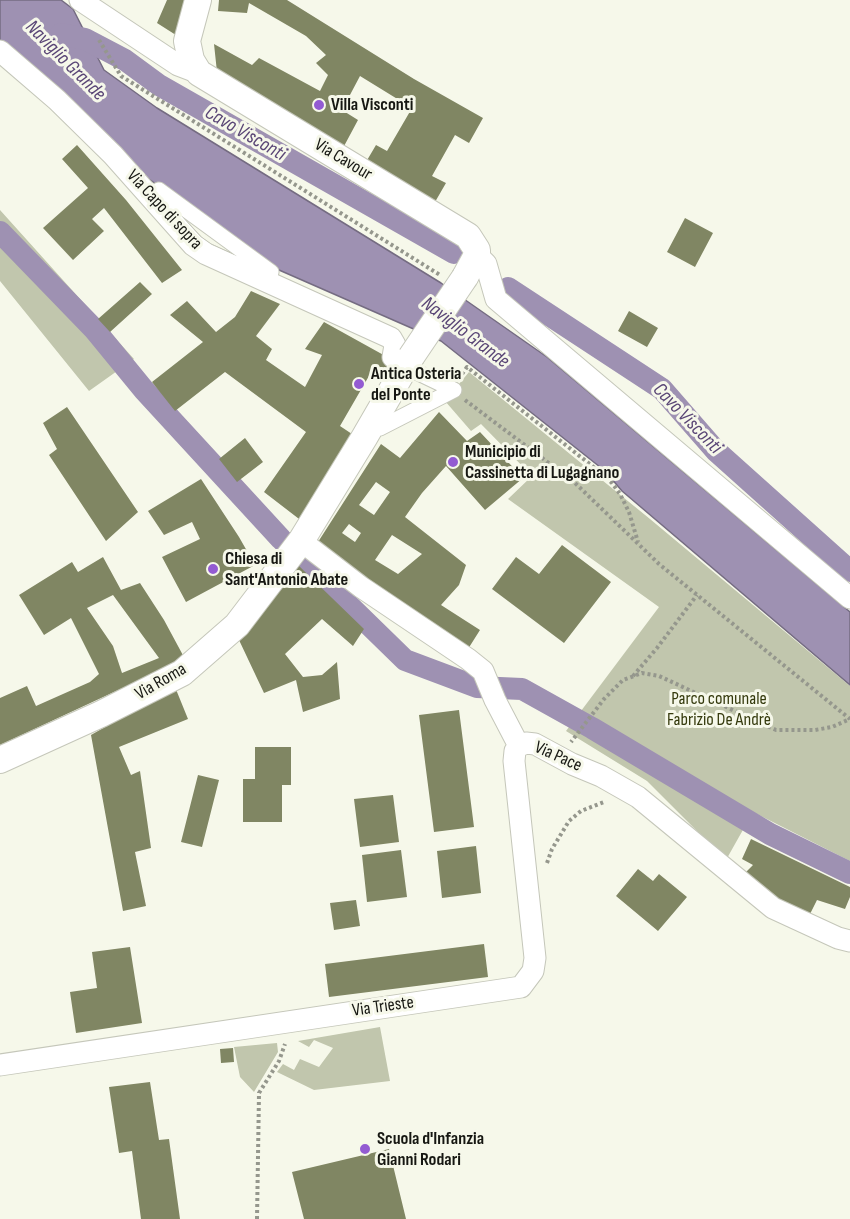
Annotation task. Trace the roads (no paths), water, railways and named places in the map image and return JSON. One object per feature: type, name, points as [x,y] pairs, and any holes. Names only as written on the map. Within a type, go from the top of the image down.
[{"type":"street","points":[[80,0],[178,65],[199,73]]},
{"type":"street","points":[[198,0],[187,41],[190,60],[199,73]]},
{"type":"street","name":"Via Capo di sopra","points":[[0,51],[57,100],[113,155],[193,245],[206,254],[391,338],[395,345],[393,357],[408,361]]},
{"type":"street","name":"Via Cavour","points":[[199,73],[468,236],[477,250],[462,270]]},
{"type":"street","points":[[159,190],[271,272],[269,279],[207,251],[196,243],[153,197],[159,190]]},
{"type":"street","points":[[462,270],[486,264],[496,299],[850,598]]},
{"type":"street","name":"Via Roma","points":[[0,760],[101,714],[182,673],[194,657],[237,626],[289,554],[373,423],[462,270]]},
{"type":"street","points":[[373,423],[380,428],[454,390],[408,361]]},
{"type":"street","name":"Via Pace","points":[[289,554],[361,587],[483,671],[519,746],[526,743],[535,744],[638,796],[773,908],[838,938],[850,941]]},
{"type":"street","name":"Via Trieste","points":[[0,1065],[520,987],[533,971],[535,958],[514,761],[515,751],[519,746]]},
{"type":"water","name":"Naviglio Grande","points":[[0,0],[61,0],[73,9],[104,70],[157,108],[441,283],[547,357],[850,612],[850,685],[622,491],[605,471],[441,341],[279,270],[136,170],[0,45]]},
{"type":"waterway","name":"Cavo Visconti","points":[[61,34],[85,39],[125,60],[159,85],[454,253]]},
{"type":"waterway","points":[[0,232],[94,329],[144,390],[281,539],[405,660],[477,687],[522,689],[770,834],[850,873]]},
{"type":"waterway","name":"Cavo Visconti","points":[[508,288],[662,389],[716,451],[850,571]]},
{"type":"place","name":"Villa Visconti","points":[[319,105]]},
{"type":"place","name":"Antica Osteria del Ponte","points":[[359,384]]},
{"type":"place","name":"Municipio di Cassinetta di Lugagnano","points":[[453,462]]},
{"type":"place","name":"Chiesa di Sant'Antonio Abate","points":[[213,569]]},
{"type":"place","name":"Scuola d'Infanzia Gianni Rodari","points":[[365,1149]]},
{"type":"park label","name":"Parco comunale Fabrizio De Andrè","points":[[719,709]]}]
